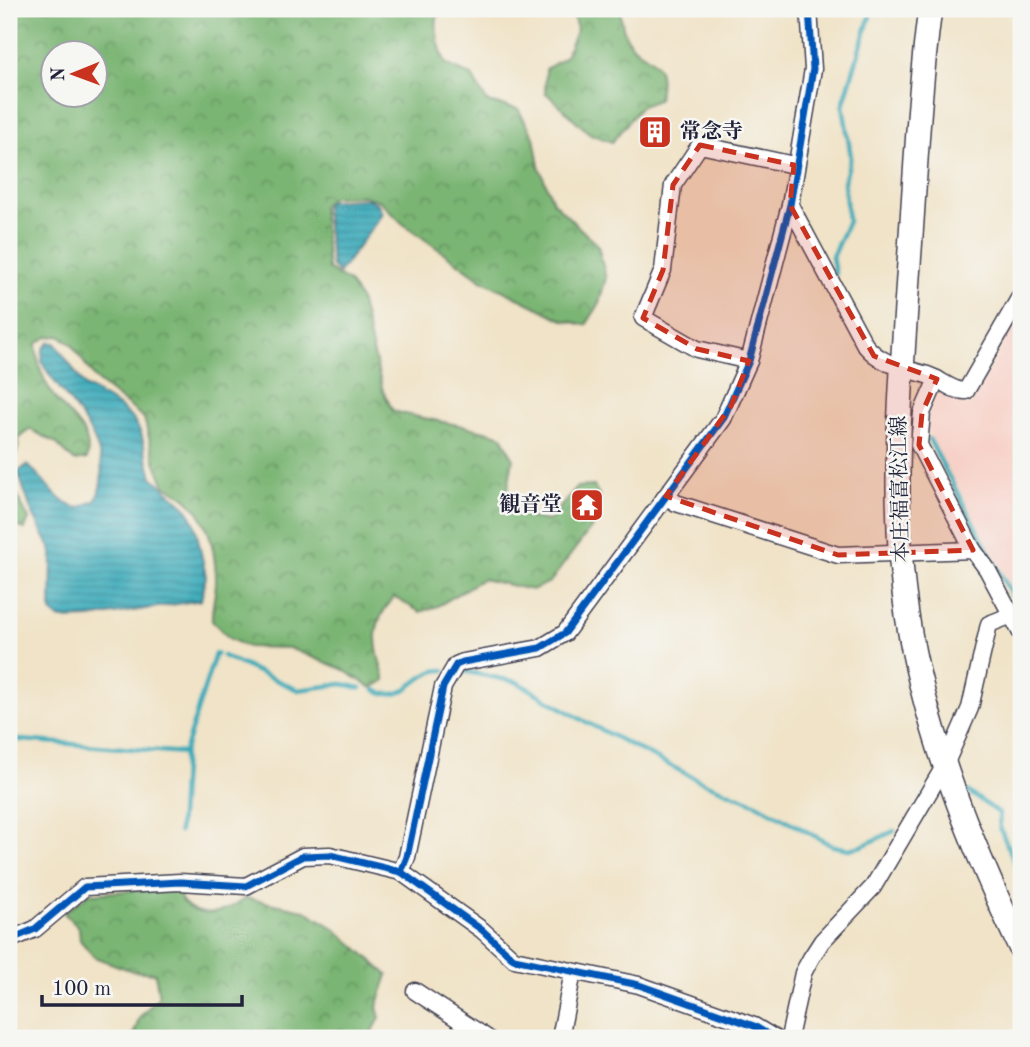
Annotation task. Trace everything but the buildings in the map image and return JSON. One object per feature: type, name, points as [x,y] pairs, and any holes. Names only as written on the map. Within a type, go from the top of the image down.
[{"type":"main road","name":"本庄福富松江線","points":[[930,9],[902,369],[898,480],[901,554],[916,664],[945,765],[991,887],[1021,949]]},
{"type":"street","points":[[401,872],[407,857],[443,687],[453,670],[463,662],[530,651],[558,640],[727,413],[749,361],[790,205],[794,165],[813,69],[809,9]]},
{"type":"street","points":[[749,361],[697,349],[643,318],[663,270],[673,185],[700,145],[794,165]]},
{"type":"street","points":[[790,205],[865,345],[874,356],[902,369],[937,379],[961,392],[968,390],[1021,295]]},
{"type":"street","points":[[937,379],[922,413],[919,445],[973,550],[988,569],[1021,634]]},
{"type":"street","points":[[666,496],[676,503],[823,551],[858,556],[973,550]]},
{"type":"street","points":[[789,1038],[803,973],[811,958],[873,887],[945,765],[970,708],[989,624],[1012,615]]},
{"type":"street","points":[[9,940],[35,929],[85,887],[180,882],[246,886],[303,856],[330,855],[401,872],[482,930],[514,959],[639,985],[754,1026],[774,1038]]},
{"type":"street","points":[[560,1038],[573,972]]},
{"type":"street","points":[[415,991],[487,1038]]},
{"type":"highlighted area","points":[[700,145],[794,165],[790,205],[874,356],[937,379],[922,413],[919,445],[973,550],[838,555],[666,496],[731,406],[749,361],[697,349],[643,318],[663,270],[673,185]]},
{"type":"shaded area","points":[[1021,309],[1021,605],[924,424],[937,389],[970,406]]},
{"type":"green space","points":[[9,9],[440,9],[437,29],[446,64],[472,76],[487,102],[518,109],[534,137],[539,166],[553,202],[598,246],[606,278],[598,306],[586,325],[563,320],[483,281],[402,223],[380,201],[364,196],[332,197],[322,206],[328,269],[349,282],[360,299],[383,391],[393,411],[502,436],[513,458],[508,488],[512,507],[527,517],[549,521],[577,487],[594,486],[600,496],[600,516],[550,582],[532,590],[482,579],[438,606],[420,612],[394,597],[377,627],[377,646],[385,680],[372,688],[342,669],[289,648],[248,647],[230,639],[212,621],[216,577],[213,549],[205,523],[190,502],[165,486],[155,461],[144,418],[97,381],[71,344],[59,336],[47,337],[36,344],[39,364],[53,395],[83,431],[88,448],[87,459],[74,461],[56,443],[30,429],[19,439],[13,480],[20,503],[29,519],[25,529],[9,524]]},
{"type":"green space","points":[[571,9],[620,9],[626,36],[657,65],[660,73],[658,100],[641,106],[612,142],[590,134],[545,92],[546,69],[565,57],[577,29]]},
{"type":"green space","points":[[175,887],[181,891],[181,900],[196,911],[221,911],[246,898],[304,910],[334,928],[388,975],[377,1007],[380,1018],[369,1038],[132,1038],[140,1017],[159,997],[155,973],[132,971],[94,957],[80,940],[79,928],[64,913],[89,894]]},
{"type":"water","points":[[368,199],[378,204],[382,214],[339,273],[332,267],[325,206],[330,201]]},
{"type":"water","points":[[49,342],[55,343],[85,386],[117,405],[133,419],[141,433],[152,477],[187,508],[195,524],[206,576],[201,600],[89,618],[60,619],[51,612],[52,552],[31,510],[18,472],[27,465],[57,497],[79,508],[96,500],[101,480],[101,461],[87,426],[42,363],[43,349]]},
{"type":"waterway","points":[[835,274],[832,257],[848,221],[844,182],[851,157],[843,105],[872,9]]},
{"type":"waterway","points":[[929,439],[1021,613]]},
{"type":"waterway","points":[[9,739],[184,753],[217,654]]},
{"type":"waterway","points":[[223,656],[298,690],[342,684],[361,688]]},
{"type":"waterway","points":[[375,690],[396,694],[425,675],[444,670]]},
{"type":"waterway","points":[[463,671],[517,682],[584,721],[700,781],[757,804],[833,846],[849,849],[862,846],[894,831]]},
{"type":"waterway","points":[[179,832],[184,753]]},
{"type":"waterway","points":[[967,791],[999,813],[1000,828],[1021,878]]},
{"type":"cycle path","points":[[401,872],[407,857],[443,687],[456,665],[540,648],[565,633],[723,419],[749,361],[790,205],[813,69],[809,9]]},
{"type":"cycle path","points":[[9,940],[35,929],[85,887],[180,882],[246,886],[303,856],[330,855],[401,872],[482,930],[514,959],[639,985],[754,1026],[774,1038]]},
{"type":"place","name":"常念寺","points":[[655,132]]},
{"type":"place","name":"観音堂","points":[[587,505]]}]
